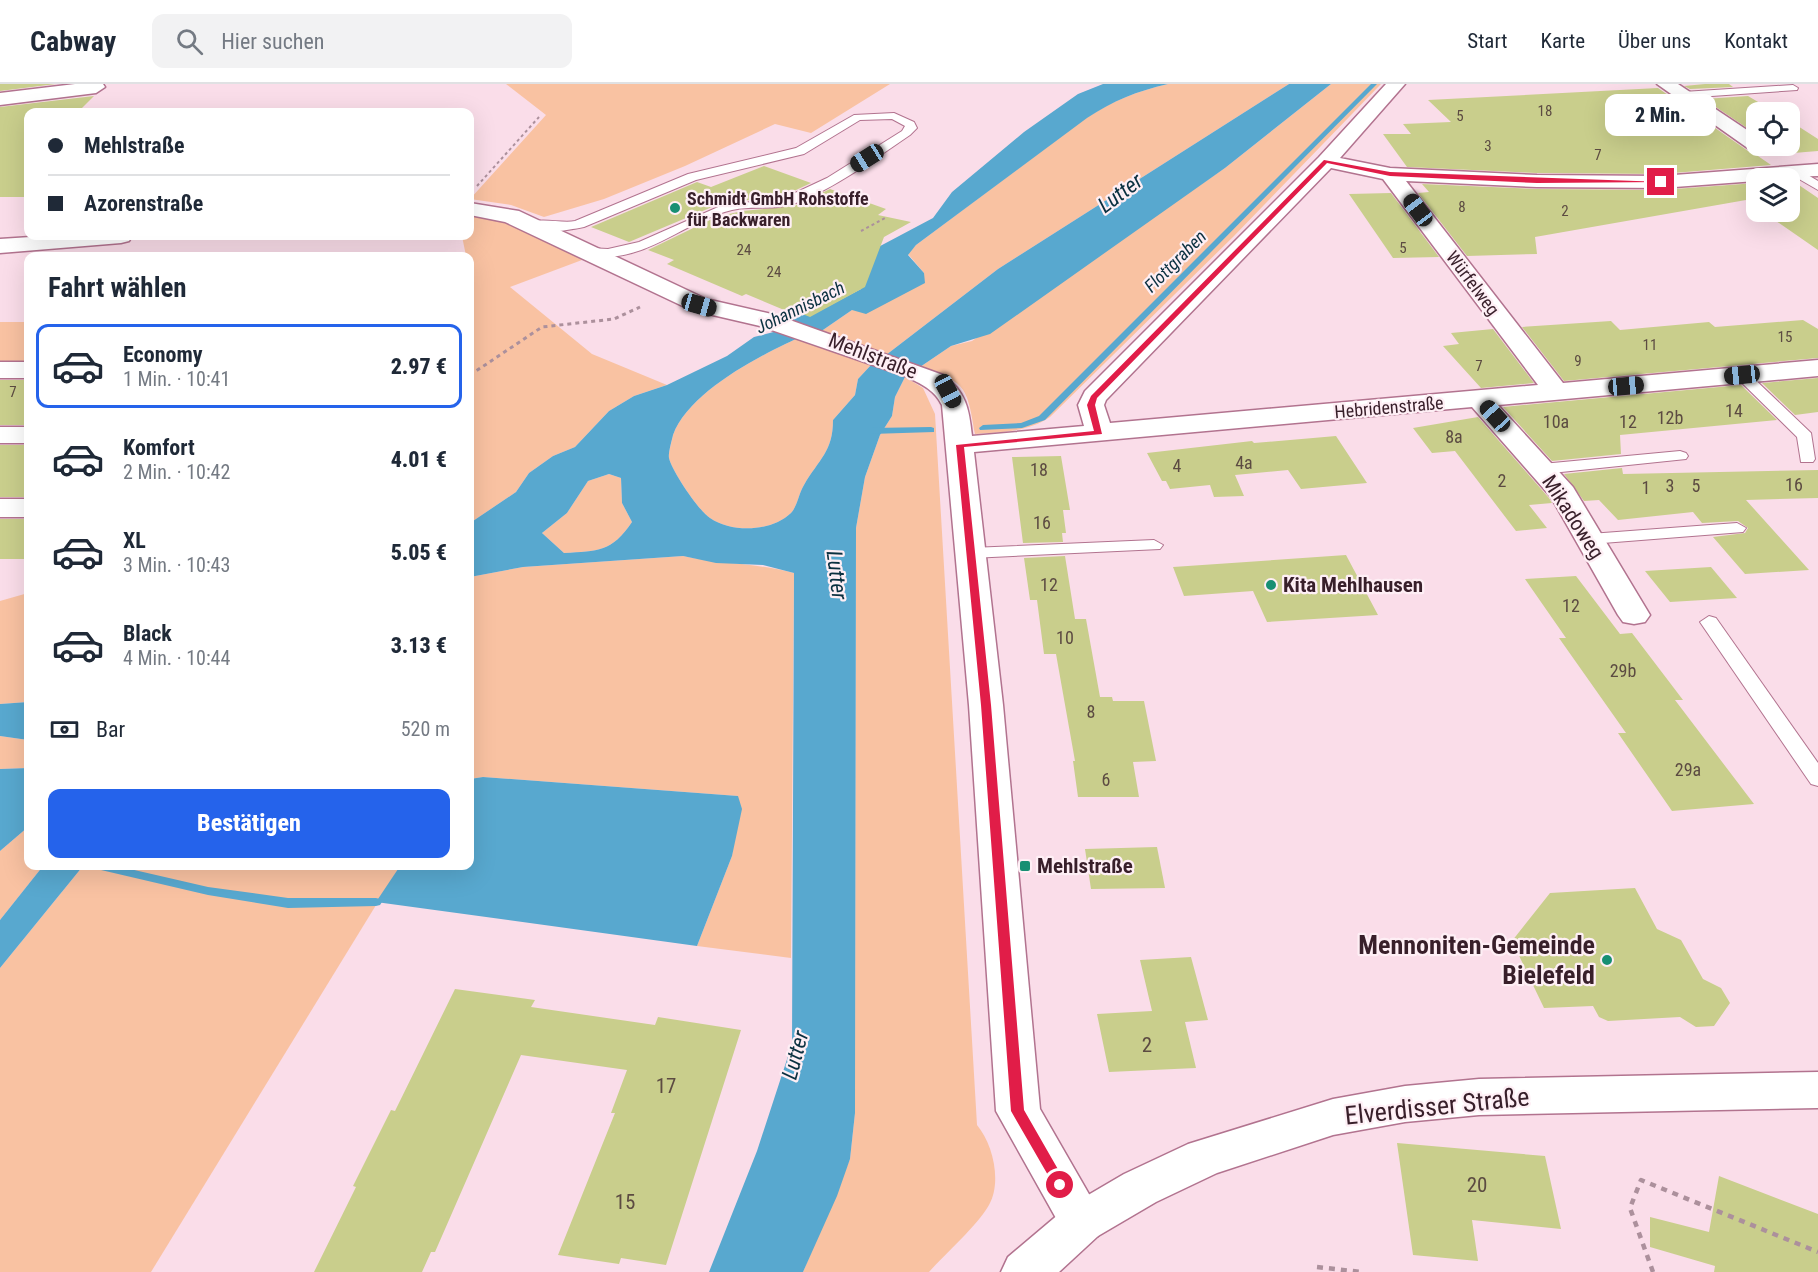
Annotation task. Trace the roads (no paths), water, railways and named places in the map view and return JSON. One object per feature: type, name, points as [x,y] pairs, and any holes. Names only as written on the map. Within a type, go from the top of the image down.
[{"type":"street","points":[[1099,433],[1091,405],[1094,397],[1326,161],[1396,84]]},
{"type":"street","points":[[1666,84],[1746,138]]},
{"type":"street","points":[[0,99],[96,87]]},
{"type":"street","points":[[1773,156],[1790,168]]},
{"type":"street","points":[[1326,161],[1390,174],[1537,181],[1661,182],[1746,176]]},
{"type":"street","points":[[1800,172],[1818,170]]},
{"type":"street","name":"Würfelweg","points":[[1390,174],[1557,393]]},
{"type":"street","name":"Mehlstraße","points":[[474,210],[512,216],[670,293],[711,308],[767,320],[816,335],[914,371],[934,380],[948,391],[955,405],[971,554],[1018,1111],[1082,1222]]},
{"type":"street","points":[[0,246],[73,240]]},
{"type":"street","name":"Hebridenstraße","points":[[960,445],[1818,368]]},
{"type":"street","points":[[0,370],[24,370]]},
{"type":"street","name":"Mikadoweg","points":[[1479,399],[1563,493],[1634,615]]},
{"type":"street","points":[[0,435],[24,435]]},
{"type":"street","points":[[0,508],[24,508]]},
{"type":"street","name":"Elverdisser Straße","points":[[1025,1272],[1082,1222],[1140,1188],[1204,1158],[1333,1117],[1405,1104],[1557,1094],[1818,1090]]},
{"type":"lane","points":[[1683,95],[1793,88]]},
{"type":"lane","points":[[532,225],[547,227],[579,224],[692,177],[800,151],[858,117],[882,115],[904,119],[909,124],[910,128],[906,133],[829,182],[781,204],[729,207],[631,251],[617,254],[588,252]]},
{"type":"lane","points":[[1800,175],[1818,186]]},
{"type":"lane","points":[[1742,375],[1805,436],[1807,459]]},
{"type":"lane","points":[[1542,469],[1680,456]]},
{"type":"lane","points":[[1590,539],[1737,528]]},
{"type":"lane","points":[[971,554],[1154,545]]},
{"type":"lane","points":[[1709,622],[1818,778]]},
{"type":"water","points":[[1103,84],[1168,84],[1126,97],[1087,118],[916,245],[908,255],[924,273],[925,283],[866,314],[852,310],[820,332],[784,321],[816,305],[825,308],[861,289],[867,253],[933,218],[952,192],[1024,132],[1078,94]]},
{"type":"water","name":"Lutter","points":[[1289,84],[1331,84],[1225,168],[990,334],[951,346],[920,367],[886,355],[998,269]]},
{"type":"water","name":"Lutter","points":[[785,329],[805,335],[749,363],[711,389],[695,403],[673,435],[669,458],[686,490],[710,518],[719,523],[740,528],[773,524],[791,513],[804,485],[828,448],[833,420],[855,395],[858,379],[871,365],[905,377],[895,397],[892,416],[880,435],[865,477],[856,528],[855,1113],[850,1159],[837,1196],[803,1272],[709,1272],[757,1151],[792,1044],[794,573],[763,565],[716,563],[683,556],[523,567],[474,576],[474,520],[516,492],[529,473],[553,456],[575,447],[609,411],[634,396],[667,385],[727,356],[754,337]],"holes":[[[609,474],[621,478],[622,503],[632,522],[618,539],[603,548],[586,552],[564,553],[542,533],[567,513],[588,481]]]},
{"type":"water","points":[[24,702],[24,739],[0,736],[0,704]]},
{"type":"water","points":[[24,768],[24,830],[0,851],[0,769]]},
{"type":"water","points":[[483,777],[738,796],[742,809],[732,856],[697,946],[376,902],[397,870],[474,870],[474,778]]},
{"type":"water","points":[[40,870],[80,870],[0,968],[0,920]]},
{"type":"waterway","name":"Flottgraben","points":[[983,428],[1022,425],[1042,418],[1374,84]]},
{"type":"waterway","name":"Flottgraben","points":[[871,431],[931,430]]},
{"type":"waterway","points":[[118,870],[208,891],[288,903],[376,902]]},
{"type":"place","name":"Schmidt GmbH Rohstoffe für Backwaren","points":[[675,208]]},
{"type":"place","name":"Kita Mehlhausen","points":[[1271,585]]},
{"type":"place","name":"Mehlstraße","points":[[1025,866]]},
{"type":"place","name":"Mennoniten-Gemeinde Bielefeld","points":[[1607,960]]},
{"type":"water label","name":"Johannisbach","points":[[800,307]]}]
